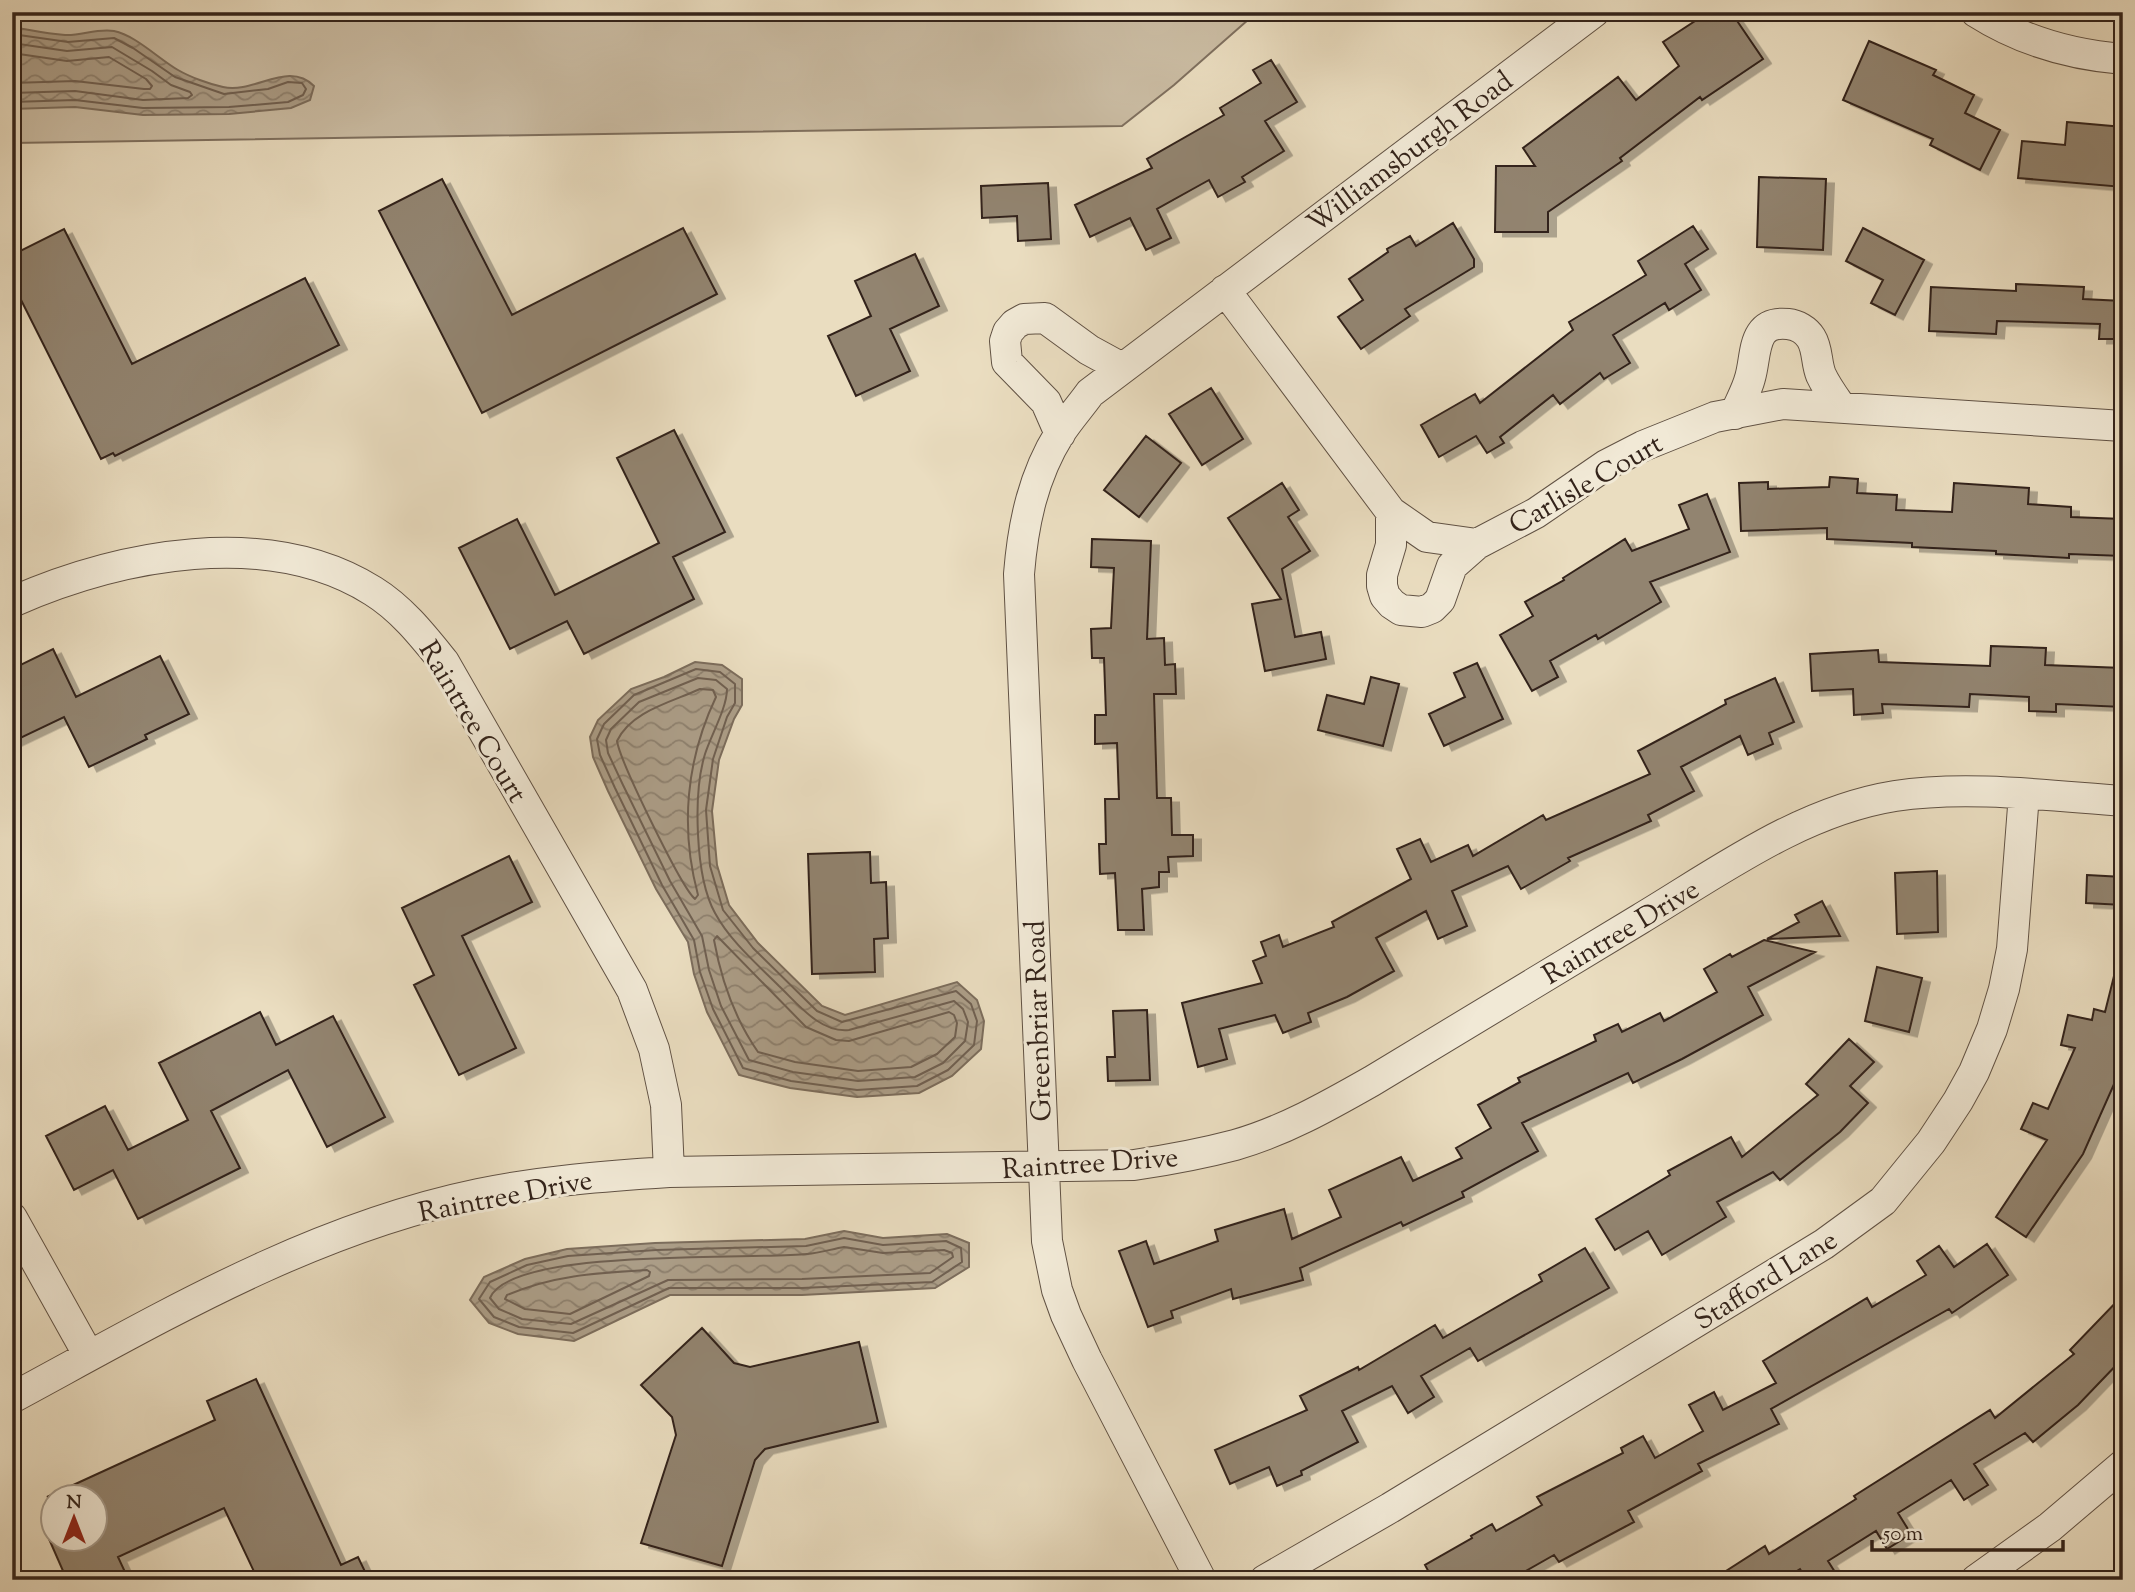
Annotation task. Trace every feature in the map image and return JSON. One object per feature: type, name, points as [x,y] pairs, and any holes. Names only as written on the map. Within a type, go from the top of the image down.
[{"type":"street","name":"Williamsburgh Road","points":[[1225,290],[1594,12]]},
{"type":"street","points":[[1976,12],[2030,39],[2071,51],[2123,59]]},
{"type":"street","name":"Greenbriar Road","points":[[1201,1580],[1066,1315],[1057,1290],[1047,1241],[1019,574],[1022,539],[1030,502],[1060,433],[1090,393],[1225,290]]},
{"type":"street","name":"Carlisle Court","points":[[1225,290],[1391,512],[1427,537],[1477,544]]},
{"type":"street","points":[[1060,433],[1046,402],[1007,362],[1005,341],[1015,324],[1024,319],[1045,318],[1089,350],[1122,369]]},
{"type":"street","points":[[1735,414],[1750,378],[1754,346],[1759,337],[1775,325],[1785,324],[1795,325],[1811,338],[1820,373],[1840,407]]},
{"type":"street","name":"Carlisle Court","points":[[1391,512],[1391,545],[1382,575],[1382,586],[1385,596],[1401,610],[1411,613],[1432,608],[1440,600],[1452,566],[1477,544],[1536,513],[1606,465],[1643,446],[1715,418],[1783,404],[2123,426]]},
{"type":"street","name":"Raintree Court","points":[[12,602],[43,588],[137,562],[185,555],[231,553],[268,554],[305,561],[341,574],[374,592],[394,607],[421,632],[444,662],[632,990],[654,1049],[666,1105],[669,1172]]},
{"type":"street","name":"Raintree Drive","points":[[12,1398],[211,1290],[284,1257],[379,1221],[452,1200],[530,1184],[669,1172],[1134,1166],[1237,1144],[1283,1128],[1320,1111],[1735,861],[1798,827],[1842,809],[1894,796],[1932,792],[2024,794],[2123,801]]},
{"type":"street","name":"Stafford Lane","points":[[1265,1580],[1390,1508],[1824,1244],[1882,1200],[1931,1142],[1958,1101],[1992,1029],[2012,949],[2024,794]]},
{"type":"street","points":[[12,1218],[89,1356]]},
{"type":"street","points":[[1976,1580],[2050,1527],[2123,1465]]},
{"type":"shaded area","points":[[12,12],[1257,12],[1174,85],[1122,126],[12,143]]},
{"type":"water","points":[[12,27],[65,35],[101,31],[122,33],[183,73],[223,87],[235,88],[293,76],[314,86],[310,100],[291,108],[229,114],[143,115],[75,107],[12,109]]},
{"type":"water","points":[[695,662],[722,665],[742,679],[742,705],[719,760],[712,811],[717,865],[729,905],[758,943],[822,1006],[845,1015],[957,982],[977,1000],[984,1021],[981,1049],[952,1076],[919,1093],[857,1097],[790,1088],[739,1075],[707,1012],[694,974],[688,942],[656,889],[608,791],[593,757],[590,737],[598,720],[631,689]]},
{"type":"water","points":[[844,1231],[883,1238],[947,1234],[969,1243],[969,1267],[935,1288],[802,1295],[670,1295],[574,1341],[518,1334],[489,1323],[470,1300],[484,1277],[525,1259],[567,1249],[655,1243],[805,1239]]},
{"type":"building","points":[[1688,12],[1731,12],[1763,59],[1702,100],[1700,97],[1620,158],[1622,161],[1548,212],[1548,232],[1495,232],[1496,166],[1535,166],[1523,148],[1618,77],[1636,100],[1679,66],[1663,42],[1695,21]]},
{"type":"building","points":[[1869,41],[1936,70],[1933,75],[1974,95],[1965,113],[2000,130],[1980,170],[1930,145],[1933,139],[1843,100]]},
{"type":"building","points":[[1271,60],[1297,102],[1265,121],[1284,151],[1242,177],[1245,182],[1218,197],[1209,180],[1157,209],[1171,238],[1146,250],[1130,218],[1090,237],[1075,205],[1152,168],[1147,159],[1224,115],[1220,108],[1261,83],[1253,70]]},
{"type":"building","points":[[2067,122],[2123,127],[2123,187],[2018,178],[2022,141],[2065,145]]},
{"type":"building","points":[[1759,177],[1826,179],[1823,250],[1757,247]]},
{"type":"building","points":[[442,179],[512,315],[683,228],[717,294],[482,413],[379,211]]},
{"type":"building","points":[[1048,183],[1051,239],[1018,241],[1017,216],[982,218],[981,186]]},
{"type":"building","points":[[1453,223],[1474,259],[1474,267],[1405,309],[1410,316],[1361,349],[1338,317],[1363,300],[1349,279],[1388,252],[1387,249],[1410,236],[1416,246]]},
{"type":"building","points":[[1693,226],[1708,249],[1685,264],[1701,290],[1669,310],[1665,303],[1613,335],[1630,363],[1604,379],[1600,373],[1560,404],[1553,395],[1500,437],[1504,443],[1487,453],[1476,436],[1439,457],[1421,425],[1475,394],[1480,403],[1573,330],[1569,322],[1646,275],[1638,261]]},
{"type":"building","points":[[1863,228],[1924,260],[1895,315],[1871,303],[1883,280],[1846,261]]},
{"type":"building","points":[[64,229],[132,364],[305,278],[339,345],[115,456],[113,453],[101,459],[12,282],[12,255]]},
{"type":"building","points":[[915,254],[939,306],[890,329],[910,371],[856,396],[828,336],[871,316],[855,281]]},
{"type":"building","points":[[2016,284],[2084,287],[2083,299],[2123,301],[2123,339],[2099,339],[2100,324],[1997,321],[1996,334],[1929,331],[1931,287],[2016,291]]},
{"type":"building","points":[[1211,388],[1243,439],[1202,465],[1169,414]]},
{"type":"building","points":[[674,430],[725,532],[673,557],[694,599],[584,654],[567,621],[510,649],[459,548],[517,519],[555,595],[659,543],[617,458]]},
{"type":"building","points":[[1146,436],[1181,463],[1139,517],[1104,490]]},
{"type":"building","points":[[1830,477],[1858,479],[1857,493],[1897,495],[1896,510],[1952,512],[1954,483],[2029,488],[2028,504],[2071,507],[2071,517],[2123,519],[2123,556],[2069,554],[2069,558],[1996,554],[1996,551],[1912,547],[1912,543],[1827,539],[1827,528],[1741,531],[1739,483],[1768,482],[1768,489],[1829,487]]},
{"type":"building","points":[[1282,483],[1299,510],[1288,517],[1310,551],[1282,569],[1295,637],[1321,632],[1326,659],[1265,671],[1252,604],[1281,599],[1228,518]]},
{"type":"building","points":[[1707,494],[1730,552],[1650,582],[1661,602],[1598,639],[1596,635],[1550,661],[1558,677],[1532,691],[1500,635],[1533,616],[1525,602],[1564,580],[1563,578],[1625,539],[1632,551],[1689,529],[1679,505]]},
{"type":"building","points":[[1092,539],[1151,541],[1147,639],[1164,638],[1165,665],[1175,664],[1176,694],[1154,694],[1157,798],[1171,798],[1172,835],[1193,835],[1193,856],[1168,857],[1169,872],[1159,872],[1159,887],[1142,889],[1144,930],[1118,930],[1115,873],[1100,874],[1099,844],[1106,844],[1105,799],[1119,799],[1117,743],[1095,744],[1095,715],[1106,715],[1104,658],[1092,658],[1091,629],[1111,628],[1114,568],[1091,567]]},
{"type":"building","points":[[1991,646],[2046,648],[2045,665],[2123,668],[2123,707],[2056,704],[2056,712],[2029,711],[2029,697],[1970,694],[1969,707],[1882,704],[1883,713],[1854,715],[1853,689],[1812,691],[1810,654],[1878,650],[1879,662],[1990,666]]},
{"type":"building","points":[[53,649],[76,697],[160,656],[189,714],[145,735],[147,739],[89,767],[64,717],[12,742],[12,669]]},
{"type":"building","points":[[1477,663],[1503,719],[1444,746],[1429,714],[1465,697],[1454,673]]},
{"type":"building","points":[[1371,677],[1399,684],[1383,746],[1318,730],[1327,695],[1364,704]]},
{"type":"building","points":[[1775,678],[1794,722],[1769,733],[1773,744],[1748,755],[1740,736],[1681,767],[1694,791],[1648,815],[1651,821],[1568,858],[1570,861],[1521,889],[1508,866],[1452,891],[1467,926],[1438,939],[1426,911],[1376,938],[1394,971],[1347,997],[1308,1013],[1311,1022],[1283,1033],[1275,1015],[1219,1029],[1227,1059],[1198,1067],[1182,1003],[1262,983],[1253,961],[1266,956],[1261,942],[1279,935],[1283,947],[1334,927],[1332,922],[1411,879],[1397,849],[1420,839],[1431,862],[1468,845],[1473,856],[1543,815],[1546,820],[1650,774],[1638,751],[1726,704],[1725,700]]},
{"type":"building","points":[[870,852],[871,883],[886,882],[888,938],[874,939],[875,972],[812,974],[808,854]]},
{"type":"building","points":[[509,856],[532,902],[462,936],[516,1048],[459,1075],[414,985],[434,975],[402,908]]},
{"type":"building","points":[[1937,871],[1938,932],[1897,934],[1895,873]]},
{"type":"building","points":[[2087,875],[2123,877],[2123,905],[2086,903]]},
{"type":"building","points":[[1822,901],[1840,936],[1767,939],[1799,922],[1795,915]]},
{"type":"building","points":[[1764,940],[1815,952],[1748,987],[1763,1015],[1633,1083],[1628,1073],[1522,1123],[1538,1151],[1462,1192],[1464,1197],[1403,1226],[1401,1222],[1300,1268],[1303,1280],[1233,1299],[1231,1289],[1171,1311],[1173,1318],[1148,1327],[1119,1251],[1146,1241],[1154,1264],[1218,1241],[1215,1230],[1284,1209],[1292,1239],[1341,1217],[1329,1190],[1401,1157],[1413,1181],[1462,1158],[1456,1148],[1491,1128],[1478,1105],[1520,1082],[1518,1078],[1596,1041],[1594,1035],[1618,1024],[1622,1032],[1660,1013],[1664,1021],[1717,992],[1704,969],[1730,954],[1732,957]]},
{"type":"building","points":[[1877,967],[1922,978],[1909,1032],[1865,1021]]},
{"type":"building","points":[[2115,972],[2123,973],[2123,1064],[2083,1154],[2026,1237],[1996,1217],[2047,1140],[2021,1129],[2033,1103],[2048,1109],[2075,1048],[2061,1045],[2068,1015],[2092,1020],[2094,1009],[2105,1012]]},
{"type":"building","points":[[1147,1010],[1150,1080],[1108,1081],[1107,1057],[1115,1057],[1113,1011]]},
{"type":"building","points":[[260,1012],[276,1045],[333,1016],[385,1117],[327,1147],[288,1070],[211,1111],[240,1168],[138,1219],[113,1170],[74,1190],[46,1136],[105,1106],[128,1150],[188,1120],[159,1063]]},
{"type":"building","points":[[1849,1039],[1874,1062],[1850,1086],[1868,1103],[1840,1132],[1780,1180],[1773,1172],[1717,1202],[1726,1217],[1662,1255],[1648,1231],[1615,1250],[1596,1219],[1670,1175],[1668,1171],[1731,1137],[1742,1157],[1818,1095],[1806,1084]]},
{"type":"building","points":[[1987,1244],[2008,1275],[1952,1313],[1949,1309],[1771,1409],[1779,1424],[1698,1464],[1702,1471],[1628,1511],[1634,1522],[1559,1562],[1554,1555],[1510,1580],[1433,1580],[1425,1565],[1492,1524],[1496,1531],[1542,1505],[1537,1497],[1623,1453],[1621,1448],[1643,1436],[1655,1458],[1703,1431],[1689,1405],[1714,1392],[1723,1410],[1776,1383],[1763,1361],[1867,1298],[1872,1307],[1926,1275],[1917,1261],[1939,1246],[1954,1267]]},
{"type":"building","points":[[1585,1248],[1609,1288],[1478,1361],[1470,1348],[1421,1376],[1434,1397],[1408,1413],[1392,1386],[1342,1411],[1358,1442],[1301,1471],[1302,1475],[1277,1486],[1269,1467],[1230,1484],[1215,1450],[1307,1410],[1300,1396],[1358,1367],[1359,1370],[1435,1325],[1443,1338],[1542,1281],[1539,1275]]},
{"type":"building","points":[[2123,1295],[2123,1358],[2078,1405],[2033,1442],[2025,1433],[1974,1464],[1988,1485],[1964,1500],[1951,1480],[1898,1513],[1911,1534],[1887,1549],[1876,1531],[1828,1561],[1840,1580],[1807,1580],[1800,1569],[1782,1580],[1712,1580],[1765,1546],[1769,1554],[1856,1499],[1854,1496],[1990,1410],[1995,1418],[2074,1354],[2070,1350]]},
{"type":"building","points":[[702,1328],[734,1363],[750,1367],[859,1342],[878,1422],[765,1449],[755,1460],[722,1566],[641,1543],[676,1435],[672,1417],[641,1385]]},
{"type":"building","points":[[256,1379],[341,1565],[358,1557],[369,1580],[258,1580],[224,1508],[118,1557],[125,1572],[108,1580],[67,1580],[56,1554],[108,1554],[108,1484],[75,1484],[215,1420],[207,1401]]}]
